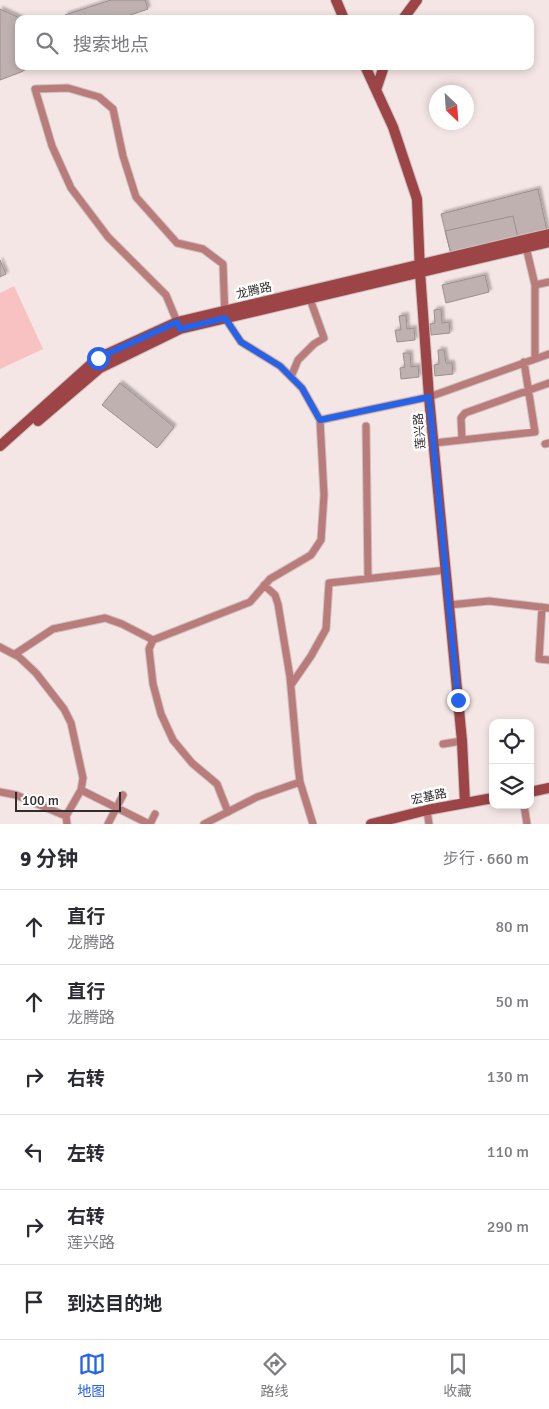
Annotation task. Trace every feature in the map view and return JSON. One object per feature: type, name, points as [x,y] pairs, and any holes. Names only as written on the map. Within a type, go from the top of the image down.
[{"type":"street","points":[[336,0],[342,15]]},
{"type":"street","points":[[406,15],[416,0]]},
{"type":"street","name":"莲兴路","points":[[367,70],[393,127],[417,199],[429,397],[462,741],[465,802]]},
{"type":"street","points":[[376,90],[383,70]]},
{"type":"street","points":[[179,325],[166,295],[108,237],[71,188],[52,146],[35,89],[68,88],[99,97],[113,109],[123,156],[136,196],[177,242],[203,249],[223,264],[225,314],[241,342],[280,366],[302,388],[320,420],[324,495],[321,540],[311,555],[270,579],[250,602],[153,640],[149,649],[153,684],[161,714],[173,740],[192,763],[218,784],[228,812]]},
{"type":"street","name":"龙腾路","points":[[225,314],[310,298],[549,234]]},
{"type":"street","name":"龙腾路","points":[[0,446],[98,358],[179,325],[420,268],[549,242]]},
{"type":"street","points":[[526,247],[534,285],[535,358]]},
{"type":"street","points":[[534,285],[549,282]]},
{"type":"street","points":[[291,377],[298,360],[314,344],[324,338],[310,298]]},
{"type":"street","name":"龙腾路","points":[[0,455],[100,368],[179,325]]},
{"type":"street","points":[[320,420],[429,397],[549,354]]},
{"type":"street","points":[[434,444],[535,432],[524,362]]},
{"type":"street","points":[[462,440],[461,418],[465,413],[549,383]]},
{"type":"street","points":[[366,426],[368,578]]},
{"type":"street","points":[[290,686],[311,656],[326,629],[329,583],[446,570]]},
{"type":"street","points":[[264,585],[275,595],[290,686],[300,782],[311,823]]},
{"type":"street","points":[[449,605],[489,602],[546,608],[539,658],[549,660]]},
{"type":"street","points":[[15,654],[53,628],[104,618],[122,624],[153,640]]},
{"type":"street","points":[[0,647],[15,654],[36,673],[64,709],[71,723],[83,778],[81,790],[66,816],[67,824]]},
{"type":"street","points":[[443,744],[462,741]]},
{"type":"street","points":[[204,824],[257,797],[300,782]]},
{"type":"street","points":[[534,791],[549,788]]},
{"type":"street","points":[[81,790],[150,824],[155,814]]},
{"type":"street","points":[[0,792],[16,795],[66,816]]},
{"type":"street","points":[[108,824],[123,795]]},
{"type":"street","name":"宏基路","points":[[371,824],[427,810],[489,799]]},
{"type":"street","points":[[525,809],[527,824]]},
{"type":"street","points":[[427,810],[429,824]]},
{"type":"shaded area","points":[[14,286],[43,349],[0,369],[0,293]]},
{"type":"building","points":[[111,0],[145,0],[148,9],[131,15],[65,15]]},
{"type":"building","points":[[0,9],[15,16],[15,70],[25,70],[0,80]]},
{"type":"building","points":[[538,189],[547,231],[451,254],[441,214]]},
{"type":"building","points":[[513,216],[518,238],[451,254],[445,231]]},
{"type":"building","points":[[0,260],[6,274],[0,277]]},
{"type":"building","points":[[485,275],[489,292],[446,303],[442,285]]},
{"type":"building","points":[[441,309],[442,323],[449,322],[450,333],[431,335],[430,324],[435,323],[434,310]]},
{"type":"building","points":[[406,315],[407,329],[414,328],[415,340],[397,342],[395,330],[401,330],[399,316]]},
{"type":"building","points":[[438,350],[444,350],[446,363],[452,363],[453,374],[435,376],[434,365],[439,364]]},
{"type":"building","points":[[403,353],[410,353],[411,367],[418,366],[419,377],[401,379],[400,368],[405,367]]},
{"type":"building","points":[[120,383],[174,427],[157,448],[102,405]]},
{"type":"route","points":[[98,358],[177,322],[180,329],[225,318],[241,342],[280,366],[302,388],[320,420],[429,397],[458,700]]}]
